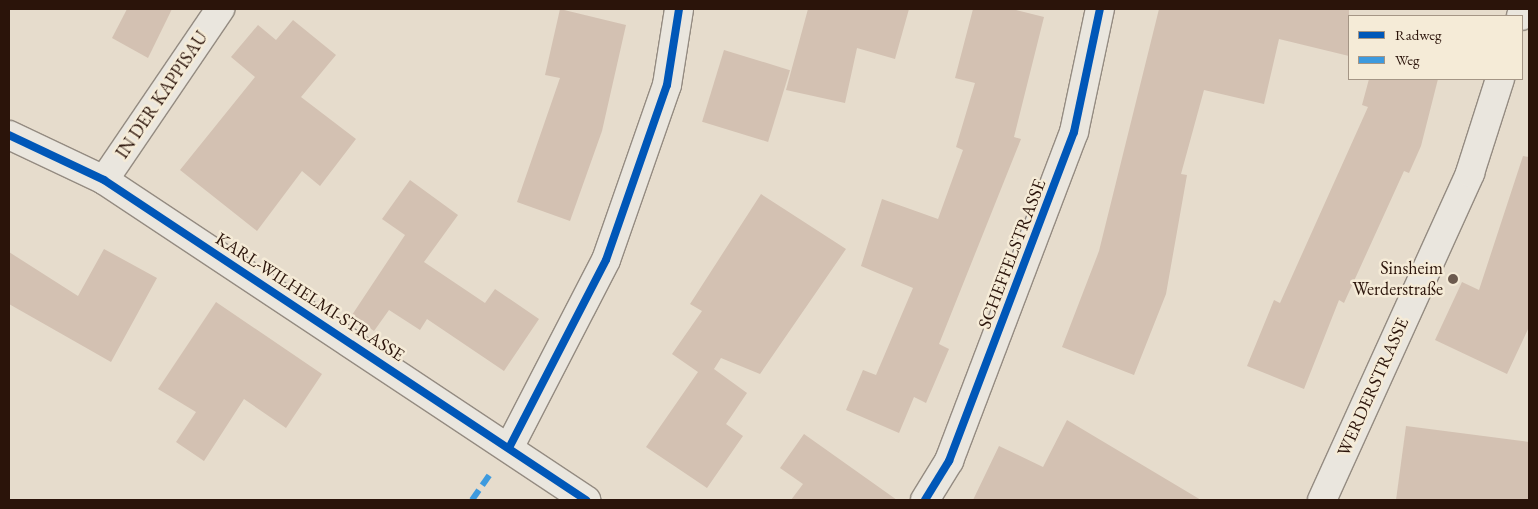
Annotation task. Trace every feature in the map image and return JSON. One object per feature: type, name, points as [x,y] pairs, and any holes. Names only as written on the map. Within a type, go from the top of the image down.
[{"type":"street","name":"IN DER KAPPISAU","points":[[104,180],[220,9]]},
{"type":"street","points":[[510,446],[606,260],[667,84],[680,9]]},
{"type":"street","name":"SCHEFFELSTRASSE","points":[[925,500],[949,461],[1074,132],[1100,9]]},
{"type":"street","name":"WERDERSTRASSE","points":[[1322,500],[1470,173],[1500,80]]},
{"type":"street","name":"KARL-WILHELMI-STRASSE","points":[[9,135],[104,180],[510,446],[586,500]]},
{"type":"building","points":[[127,9],[172,9],[148,58],[112,38]]},
{"type":"building","points":[[560,9],[626,25],[602,131],[570,221],[517,202],[560,78],[545,75]]},
{"type":"building","points":[[808,9],[909,9],[895,59],[857,48],[845,103],[786,90]]},
{"type":"building","points":[[973,9],[1012,9],[1044,17],[1014,137],[1021,139],[939,344],[949,349],[926,403],[914,397],[899,433],[846,410],[863,370],[876,375],[913,288],[861,266],[882,199],[938,219],[963,150],[956,147],[975,83],[955,78]]},
{"type":"building","points":[[1159,9],[1349,9],[1348,56],[1279,39],[1264,104],[1204,90],[1181,174],[1187,175],[1166,294],[1134,375],[1062,347],[1099,251]]},
{"type":"building","points":[[293,20],[336,55],[301,97],[356,139],[320,186],[302,171],[257,231],[180,170],[255,77],[231,57],[258,25],[276,40]]},
{"type":"building","points":[[724,50],[790,70],[768,142],[702,122]]},
{"type":"building","points":[[1369,80],[1438,80],[1421,146],[1409,173],[1404,171],[1344,303],[1339,300],[1304,389],[1247,366],[1274,300],[1280,303],[1368,107],[1362,105]]},
{"type":"building","points":[[1523,156],[1529,157],[1529,327],[1507,374],[1435,340],[1462,282],[1479,290]]},
{"type":"building","points":[[410,180],[458,215],[424,262],[485,303],[495,289],[539,319],[504,371],[427,319],[420,330],[389,310],[374,331],[352,315],[405,235],[382,219]]},
{"type":"building","points":[[761,194],[846,249],[760,374],[721,358],[714,369],[747,393],[726,424],[743,436],[707,488],[646,447],[698,372],[672,354],[702,311],[690,304]]},
{"type":"building","points":[[104,249],[157,278],[111,362],[9,304],[9,252],[78,296]]},
{"type":"building","points":[[216,302],[322,374],[286,428],[244,399],[204,461],[176,442],[196,412],[158,389]]},
{"type":"building","points":[[1067,420],[1201,500],[973,500],[999,446],[1043,467]]},
{"type":"building","points":[[1406,426],[1529,442],[1529,500],[1396,500]]},
{"type":"building","points":[[804,434],[897,500],[791,500],[803,484],[780,468]]},
{"type":"marked path","points":[[472,500],[492,471]]},
{"type":"cycle path","points":[[510,446],[606,260],[667,85],[679,9]]},
{"type":"cycle path","points":[[925,500],[949,461],[1074,132],[1100,9]]},
{"type":"cycle path","points":[[9,135],[104,180],[586,500]]},
{"type":"place","name":"Sinsheim Werderstraße","points":[[1453,279]]}]
